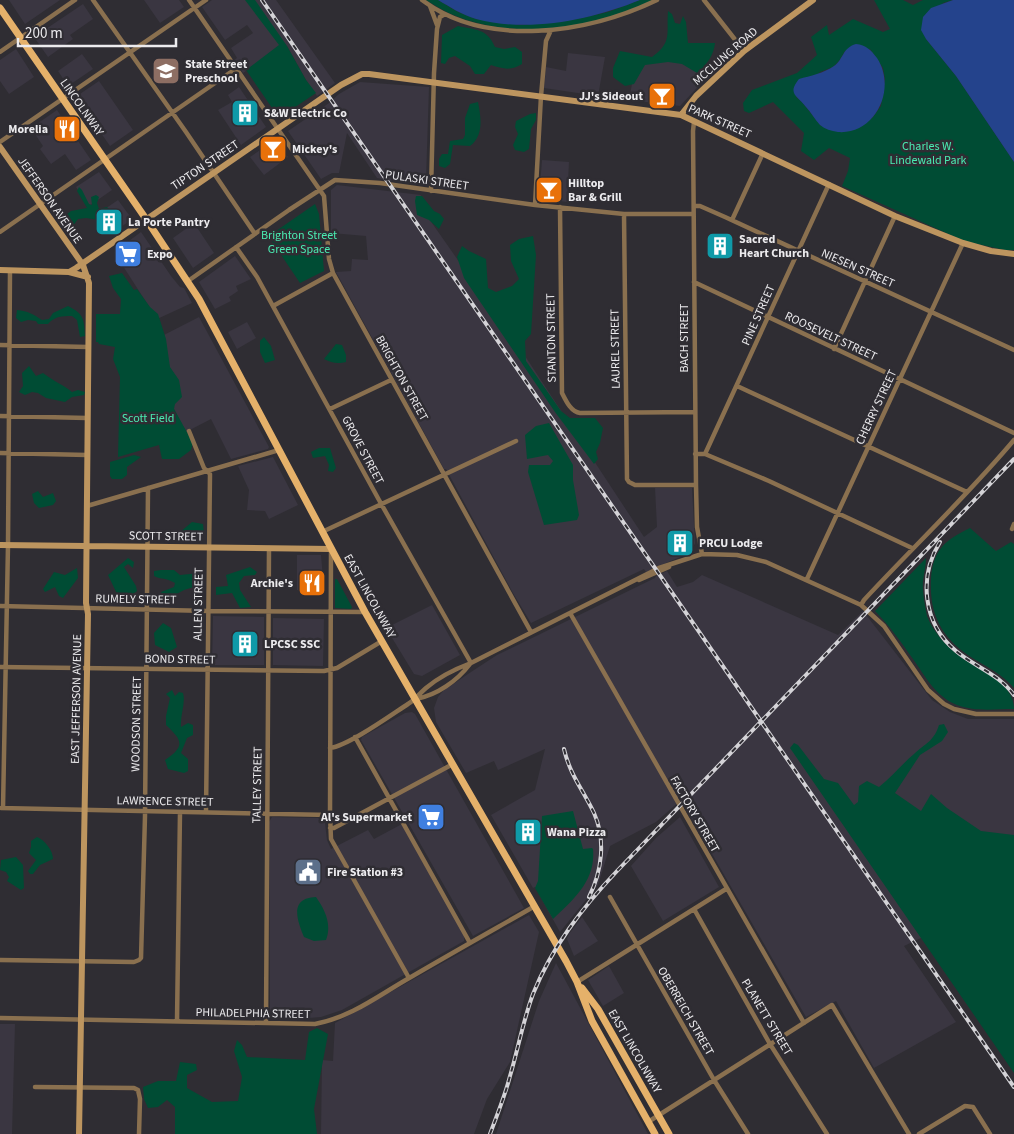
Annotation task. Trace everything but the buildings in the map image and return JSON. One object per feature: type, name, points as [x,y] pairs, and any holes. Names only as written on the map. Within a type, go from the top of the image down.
[{"type":"main road","name":"LINCOLNWAY","points":[[0,8],[146,219]]},
{"type":"main road","name":"EAST LINCOLNWAY","points":[[146,219],[209,316],[365,612],[577,982],[598,1009],[669,1134]]},
{"type":"main road","name":"EAST LINCOLNWAY","points":[[577,982],[592,1021],[655,1134]]},
{"type":"street","points":[[0,52],[76,0]]},
{"type":"street","points":[[93,0],[255,234]]},
{"type":"street","name":"BRIGHTON STREET","points":[[188,0],[320,190],[325,200],[329,259],[333,273],[531,632]]},
{"type":"street","points":[[0,142],[206,0]]},
{"type":"street","points":[[422,0],[445,14],[472,24],[515,31],[551,30],[608,19],[657,0]]},
{"type":"street","points":[[704,0],[744,51]]},
{"type":"street","name":"MCCLUNG ROAD","points":[[681,115],[696,96],[744,51],[813,0]]},
{"type":"street","points":[[430,6],[435,17],[437,29]]},
{"type":"street","points":[[431,191],[437,29],[440,16],[445,14]]},
{"type":"street","points":[[535,205],[540,96],[546,41],[551,30]]},
{"type":"street","points":[[540,31],[546,41]]},
{"type":"street","points":[[0,232],[241,65]]},
{"type":"street","name":"PARK STREET","points":[[341,85],[362,74],[369,74],[681,115],[895,216],[963,244],[1014,254]]},
{"type":"street","name":"TIPTON STREET","points":[[69,272],[83,265],[146,219],[341,85]]},
{"type":"street","name":"BACH STREET","points":[[694,122],[692,128],[695,454],[697,527],[702,554]]},
{"type":"street","name":"JEFFERSON AVENUE","points":[[0,147],[83,265]]},
{"type":"street","points":[[732,220],[763,153]]},
{"type":"street","name":"PULASKI STREET","points":[[188,281],[335,180],[380,183],[535,205],[624,214],[693,214]]},
{"type":"street","name":"PINE STREET","points":[[705,454],[829,184]]},
{"type":"street","name":"NIESEN STREET","points":[[694,206],[700,206],[732,220],[1014,350]]},
{"type":"street","name":"STANTON STREET","points":[[560,207],[562,393],[575,412],[626,414]]},
{"type":"street","name":"LAUREL STREET","points":[[624,214],[627,475],[629,482],[635,485],[696,484]]},
{"type":"street","points":[[834,349],[895,216]]},
{"type":"street","name":"CHERRY STREET","points":[[807,579],[839,514],[963,244]]},
{"type":"street","name":"GROVE STREET","points":[[236,247],[257,277],[381,504],[471,663]]},
{"type":"street","name":"EAST JEFFERSON AVENUE","points":[[79,1134],[87,668],[88,277],[83,265]]},
{"type":"street","points":[[0,270],[69,272],[88,277]]},
{"type":"street","points":[[1,808],[3,667],[8,545],[10,271]]},
{"type":"street","points":[[273,306],[333,273]]},
{"type":"street","name":"ROOSEVELT STREET","points":[[694,282],[1014,433]]},
{"type":"street","points":[[0,345],[88,347]]},
{"type":"street","points":[[330,409],[391,380]]},
{"type":"street","points":[[737,386],[967,492]]},
{"type":"street","points":[[626,414],[695,412]]},
{"type":"street","points":[[0,416],[88,418]]},
{"type":"street","name":"ALLEN STREET","points":[[189,431],[210,474],[206,812]]},
{"type":"street","points":[[861,605],[1014,440]]},
{"type":"street","points":[[322,532],[516,441]]},
{"type":"street","points":[[87,506],[279,450]]},
{"type":"street","points":[[0,453],[87,455]]},
{"type":"street","points":[[695,454],[705,454],[912,548]]},
{"type":"street","name":"WOODSON STREET","points":[[83,962],[134,962],[139,960],[141,956],[149,547],[148,488]]},
{"type":"street","points":[[1012,529],[1014,524]]},
{"type":"street","name":"SCOTT STREET","points":[[0,545],[331,549]]},
{"type":"street","name":"TALLEY STREET","points":[[266,1022],[269,548]]},
{"type":"street","points":[[331,549],[331,839],[409,978]]},
{"type":"street","points":[[416,699],[425,688],[454,669],[471,663],[633,582],[677,562],[702,554],[737,555],[758,559],[807,579],[861,605],[884,626],[928,690],[944,704],[954,709],[976,714],[1014,714]]},
{"type":"street","name":"RUMELY STREET","points":[[0,606],[208,611],[365,612]]},
{"type":"street","name":"FACTORY STREET","points":[[570,613],[804,1023]]},
{"type":"street","name":"BOND STREET","points":[[3,667],[324,671],[343,665],[382,641]]},
{"type":"street","points":[[330,748],[336,747],[416,699],[430,696],[452,683],[471,663]]},
{"type":"street","points":[[355,736],[470,943]]},
{"type":"street","points":[[330,828],[334,828],[453,764]]},
{"type":"street","name":"LAWRENCE STREET","points":[[1,808],[330,815]]},
{"type":"street","points":[[177,1021],[180,812]]},
{"type":"street","points":[[577,982],[726,889]]},
{"type":"street","name":"OBERREICH STREET","points":[[610,896],[714,1080],[748,1134]]},
{"type":"street","name":"PHILADELPHIA STREET","points":[[0,1018],[315,1024],[328,1022],[357,1010],[534,906]]},
{"type":"street","name":"PLANETT STREET","points":[[694,909],[770,1044],[827,1134]]},
{"type":"street","points":[[0,960],[83,962]]},
{"type":"street","points":[[648,1122],[832,1006],[909,1134]]},
{"type":"street","points":[[35,1087],[130,1087],[138,1090],[140,1099],[139,1134]]},
{"type":"street","points":[[919,1134],[964,1106],[969,1105],[973,1107],[990,1134]]},
{"type":"shaded area","points":[[9,0],[60,0],[25,24]]},
{"type":"shaded area","points":[[144,0],[179,0],[184,7],[160,23]]},
{"type":"shaded area","points":[[212,0],[276,0],[335,83],[317,96],[287,46],[279,46],[243,73],[234,60],[237,58],[231,48],[253,33],[247,25],[225,40],[202,7]]},
{"type":"shaded area","points":[[83,4],[93,19],[70,35],[73,39],[48,57],[34,37]]},
{"type":"shaded area","points":[[16,49],[34,77],[9,94],[0,81],[0,60]]},
{"type":"shaded area","points":[[568,53],[605,57],[598,96],[544,88],[546,67],[566,71]]},
{"type":"shaded area","points":[[82,54],[93,69],[68,86],[58,71]]},
{"type":"shaded area","points":[[683,60],[707,77],[680,106],[629,100],[636,62]]},
{"type":"shaded area","points":[[99,81],[133,130],[110,146],[77,99],[77,96]]},
{"type":"shaded area","points":[[360,82],[429,87],[426,180],[399,182],[377,178],[347,133],[339,173],[332,173],[321,179],[288,131],[339,94]]},
{"type":"shaded area","points":[[239,87],[266,127],[241,145],[218,110],[232,102],[228,95]]},
{"type":"shaded area","points":[[57,110],[91,160],[76,170],[65,154],[51,164],[40,149],[43,146],[31,128]]},
{"type":"shaded area","points":[[275,140],[288,157],[264,175],[250,157]]},
{"type":"shaded area","points":[[542,160],[569,162],[567,202],[539,198]]},
{"type":"shaded area","points":[[99,172],[112,190],[89,206],[76,187]]},
{"type":"shaded area","points":[[337,185],[421,195],[418,203],[527,359],[644,537],[657,527],[655,488],[692,488],[695,543],[691,552],[646,572],[644,569],[531,623],[336,272],[351,271],[352,259],[368,260],[366,236],[331,233],[331,190]]},
{"type":"shaded area","points":[[118,200],[132,219],[110,235],[96,215]]},
{"type":"shaded area","points":[[194,223],[214,253],[193,268],[173,238]]},
{"type":"shaded area","points":[[141,232],[171,276],[180,287],[184,288],[192,303],[157,319],[114,252]]},
{"type":"shaded area","points":[[235,256],[251,279],[236,286],[238,291],[229,297],[231,301],[215,309],[199,282]]},
{"type":"shaded area","points":[[199,317],[269,447],[268,449],[231,459],[211,419],[186,432],[172,405],[162,336]]},
{"type":"shaded area","points":[[247,322],[256,338],[237,349],[228,332]]},
{"type":"shaded area","points":[[273,457],[298,505],[269,519],[265,511],[247,510],[249,490],[238,466]]},
{"type":"shaded area","points":[[297,555],[321,555],[324,590],[297,590]]},
{"type":"shaded area","points":[[667,571],[677,587],[693,582],[702,575],[838,635],[863,611],[932,700],[950,712],[968,719],[1014,719],[1014,928],[923,937],[904,946],[956,1022],[874,1068],[836,1001],[806,1017],[681,800],[656,822],[610,846],[598,885],[560,932],[491,815],[535,790],[545,749],[498,770],[494,761],[466,773],[436,722],[434,708],[438,697],[443,691],[497,655]]},
{"type":"shaded area","points":[[432,605],[460,655],[422,676],[414,674],[386,628]]},
{"type":"shaded area","name":"LPCSC SSC","points":[[213,616],[264,617],[264,665],[212,665]]},
{"type":"shaded area","points":[[273,618],[324,619],[323,666],[273,665]]},
{"type":"shaded area","points":[[412,712],[415,714],[524,908],[473,936],[361,740],[362,737],[405,713]]},
{"type":"shaded area","points":[[272,817],[318,818],[322,820],[325,823],[327,840],[331,849],[368,830],[374,839],[402,824],[464,933],[464,941],[342,1010],[321,1017],[309,1018],[270,1015],[269,822]]},
{"type":"shaded area","points":[[680,817],[719,887],[663,921],[631,866],[656,838]]},
{"type":"shaded area","points":[[529,915],[539,932],[510,1062],[487,1099],[474,1134],[321,1134],[322,1060],[333,1061],[335,1023]]},
{"type":"shaded area","points":[[582,917],[598,941],[574,956],[567,939]]},
{"type":"shaded area","points":[[556,963],[648,1134],[496,1134],[539,1001]]},
{"type":"shaded area","points":[[609,966],[624,993],[603,1006],[588,980]]},
{"type":"shaded area","points":[[0,1024],[15,1024],[12,1134],[0,1134]]},
{"type":"green space","points":[[245,0],[255,0],[287,46],[306,80],[316,93],[279,118],[246,70],[279,45]]},
{"type":"green space","points":[[426,0],[438,0],[458,12],[476,19],[521,25],[577,19],[608,12],[640,0],[653,0],[630,10],[582,24],[530,29],[480,24],[452,14]]},
{"type":"green space","name":"Charles W. Lindewald Park","points":[[874,0],[903,0],[913,5],[923,0],[953,0],[943,3],[926,39],[956,76],[1014,162],[1014,250],[1005,250],[964,241],[842,186],[848,171],[850,158],[829,148],[814,160],[801,151],[804,133],[773,102],[749,113],[744,111],[743,103],[752,90],[797,73],[817,55],[811,37],[827,25],[829,35],[853,19],[883,32],[890,29]],"holes":[[[870,49],[883,68],[885,79],[881,106],[873,117],[862,126],[821,126],[796,97],[820,72],[833,67],[845,51]]]},
{"type":"green space","points":[[668,11],[672,14],[675,23],[680,24],[683,16],[686,22],[688,43],[715,43],[709,60],[697,73],[682,64],[668,62],[645,65],[634,84],[625,86],[613,77],[613,68],[620,51],[652,57],[659,52],[666,42]]},
{"type":"green space","points":[[458,26],[475,29],[484,33],[495,47],[504,49],[515,47],[522,52],[522,64],[507,69],[491,65],[484,74],[475,74],[470,66],[455,56],[449,58],[445,64],[441,63],[442,35]]},
{"type":"green space","points":[[478,102],[480,126],[478,137],[470,146],[453,145],[450,164],[445,168],[439,166],[439,159],[442,154],[448,154],[450,141],[463,139],[465,135],[465,118],[470,104]]},
{"type":"green space","points":[[536,113],[536,120],[531,129],[529,149],[524,152],[515,150],[513,145],[518,134],[515,127],[516,121]]},
{"type":"green space","points":[[79,187],[89,204],[92,205],[91,197],[96,195],[99,197],[97,203],[99,209],[107,207],[109,209],[99,220],[78,219],[70,230],[65,224],[66,215],[71,211],[87,208],[77,191]]},
{"type":"green space","points":[[416,196],[422,196],[434,211],[444,219],[439,229],[429,220],[417,215]]},
{"type":"green space","name":"Brighton Street Green Space","points":[[315,204],[319,214],[324,271],[300,283],[267,234],[276,231]]},
{"type":"green space","points":[[533,236],[536,255],[531,334],[525,341],[526,361],[561,411],[570,418],[595,418],[603,428],[596,452],[598,459],[594,464],[555,412],[464,278],[457,257],[462,246],[486,259],[488,288],[496,292],[512,286],[519,279],[511,261],[510,245],[519,239]]},
{"type":"green space","name":"Scott Field","points":[[122,273],[134,290],[137,289],[150,307],[158,314],[166,339],[170,367],[179,380],[182,397],[175,404],[174,409],[193,443],[191,450],[179,459],[162,459],[159,445],[118,457],[120,377],[113,359],[115,347],[96,342],[96,314],[120,314],[121,299],[113,288],[109,276]]},
{"type":"green space","points":[[68,306],[82,318],[85,336],[80,337],[77,320],[72,316],[53,319],[48,324],[38,324],[36,321],[28,320],[21,322],[16,318],[17,310],[30,313],[42,320],[49,319],[53,313]]},
{"type":"green space","points":[[264,337],[271,346],[275,360],[265,363],[260,352],[260,341]]},
{"type":"green space","points":[[336,344],[342,345],[346,355],[346,362],[335,363],[324,359]]},
{"type":"green space","points":[[29,366],[36,376],[43,373],[72,392],[78,390],[85,392],[84,395],[72,397],[65,402],[46,398],[38,393],[32,392],[25,395],[19,392],[23,386],[22,373]]},
{"type":"green space","points":[[549,423],[573,465],[573,480],[579,515],[577,520],[544,525],[528,472],[529,465],[550,465],[553,461],[548,455],[527,459],[525,435],[536,426]]},
{"type":"green space","points":[[319,448],[330,448],[336,468],[333,472],[328,471],[329,465],[325,456],[313,458],[311,452]]},
{"type":"green space","points":[[134,455],[141,457],[127,467],[127,475],[122,479],[112,479],[110,476],[110,462]]},
{"type":"green space","points":[[38,491],[43,497],[53,493],[56,501],[53,505],[39,508],[34,503],[32,494]]},
{"type":"green space","points":[[192,522],[203,524],[204,533],[201,538],[174,537]]},
{"type":"green space","points":[[970,528],[996,551],[1011,542],[1014,544],[1014,688],[1000,675],[963,652],[954,644],[940,626],[936,616],[931,592],[934,560],[947,542]]},
{"type":"green space","points":[[128,558],[134,562],[133,568],[128,564],[124,567],[136,586],[137,591],[127,600],[118,596],[108,575]]},
{"type":"green space","points":[[926,558],[923,594],[927,616],[932,627],[953,651],[993,677],[1008,691],[1014,709],[971,709],[957,705],[943,697],[875,611]]},
{"type":"green space","points":[[250,567],[257,572],[255,575],[244,576],[239,583],[240,590],[251,607],[240,608],[232,593],[216,595],[216,587],[228,586],[226,575]]},
{"type":"green space","points":[[77,568],[78,578],[63,598],[59,596],[55,587],[45,592],[43,589],[54,572],[65,575]]},
{"type":"green space","points":[[174,570],[180,575],[200,573],[203,584],[184,590],[171,597],[163,595],[161,592],[174,587],[175,583],[154,576],[154,571]]},
{"type":"green space","points":[[335,579],[337,579],[352,607],[351,609],[335,608]]},
{"type":"green space","points":[[163,623],[171,628],[177,647],[169,652],[155,645],[154,633]]},
{"type":"green space","points":[[172,690],[175,696],[179,692],[183,693],[181,727],[188,723],[193,725],[193,735],[187,738],[181,753],[188,759],[188,771],[184,773],[168,769],[165,760],[179,747],[176,735],[166,725],[170,698],[166,694]]},
{"type":"green space","points":[[944,724],[948,732],[942,741],[920,755],[895,793],[921,811],[931,794],[947,808],[981,831],[1014,835],[1014,1073],[790,748],[794,743],[798,745],[824,779],[838,783],[854,805],[858,802],[859,786],[867,781],[879,787],[935,735],[939,725]]},
{"type":"green space","points":[[573,811],[583,849],[593,849],[593,860],[591,870],[582,888],[553,919],[535,888],[538,881],[542,816]]},
{"type":"green space","points":[[37,837],[48,846],[53,859],[40,865],[33,874],[30,874],[28,871],[36,860],[29,853],[31,841]]},
{"type":"green space","points":[[16,857],[23,865],[24,888],[21,890],[7,881],[9,877],[6,872],[0,870],[1,860]]},
{"type":"green space","points":[[316,897],[327,917],[328,934],[326,940],[314,941],[304,937],[299,924],[298,906],[307,898]]},
{"type":"green space","points":[[317,1028],[328,1034],[314,1109],[317,1134],[175,1134],[175,1107],[167,1100],[158,1107],[148,1108],[144,1099],[143,1087],[158,1081],[176,1081],[180,1062],[196,1064],[197,1070],[187,1075],[187,1088],[212,1102],[238,1101],[242,1077],[234,1051],[237,1040],[242,1045],[247,1057],[305,1060],[309,1032]]},
{"type":"water","points":[[438,0],[640,0],[581,18],[560,22],[517,25],[476,19]]},
{"type":"water","points":[[953,0],[1014,0],[1014,162],[956,76],[921,30],[923,17],[931,8]]},
{"type":"water","points":[[856,44],[868,48],[877,58],[883,70],[885,83],[879,107],[872,118],[863,126],[851,131],[838,132],[824,128],[795,94],[795,84],[799,79],[834,66],[848,48]]},
{"type":"railway","points":[[262,0],[1014,1087]]},
{"type":"railway","points":[[490,1134],[506,1091],[533,994],[549,960],[580,914],[617,871],[1014,459]]},
{"type":"railway","points":[[940,542],[933,556],[927,585],[927,600],[936,628],[956,651],[994,676],[1014,695]]},
{"type":"railway","points":[[564,749],[573,775],[594,813],[600,834],[601,855],[597,877],[589,897]]},
{"type":"place","name":"State Street Preschool","points":[[166,71]]},
{"type":"place","name":"JJ's Sideout","points":[[662,96]]},
{"type":"place","name":"S&W Electric Co","points":[[245,113]]},
{"type":"place","name":"Morelia","points":[[67,129]]},
{"type":"place","name":"Mickey's","points":[[273,149]]},
{"type":"place","name":"Hilltop Bar & Grill","points":[[549,190]]},
{"type":"place","name":"La Porte Pantry","points":[[109,222]]},
{"type":"place","name":"Sacred Heart Church","points":[[720,246]]},
{"type":"place","name":"Expo","points":[[128,254]]},
{"type":"place","name":"PRCU Lodge","points":[[680,543]]},
{"type":"place","name":"Archie's","points":[[312,583]]},
{"type":"place","name":"LPCSC SSC","points":[[245,644]]},
{"type":"place","name":"Al's Supermarket","points":[[431,817]]},
{"type":"place","name":"Wana Pizza","points":[[528,832]]},
{"type":"place","name":"Fire Station #3","points":[[308,872]]}]
